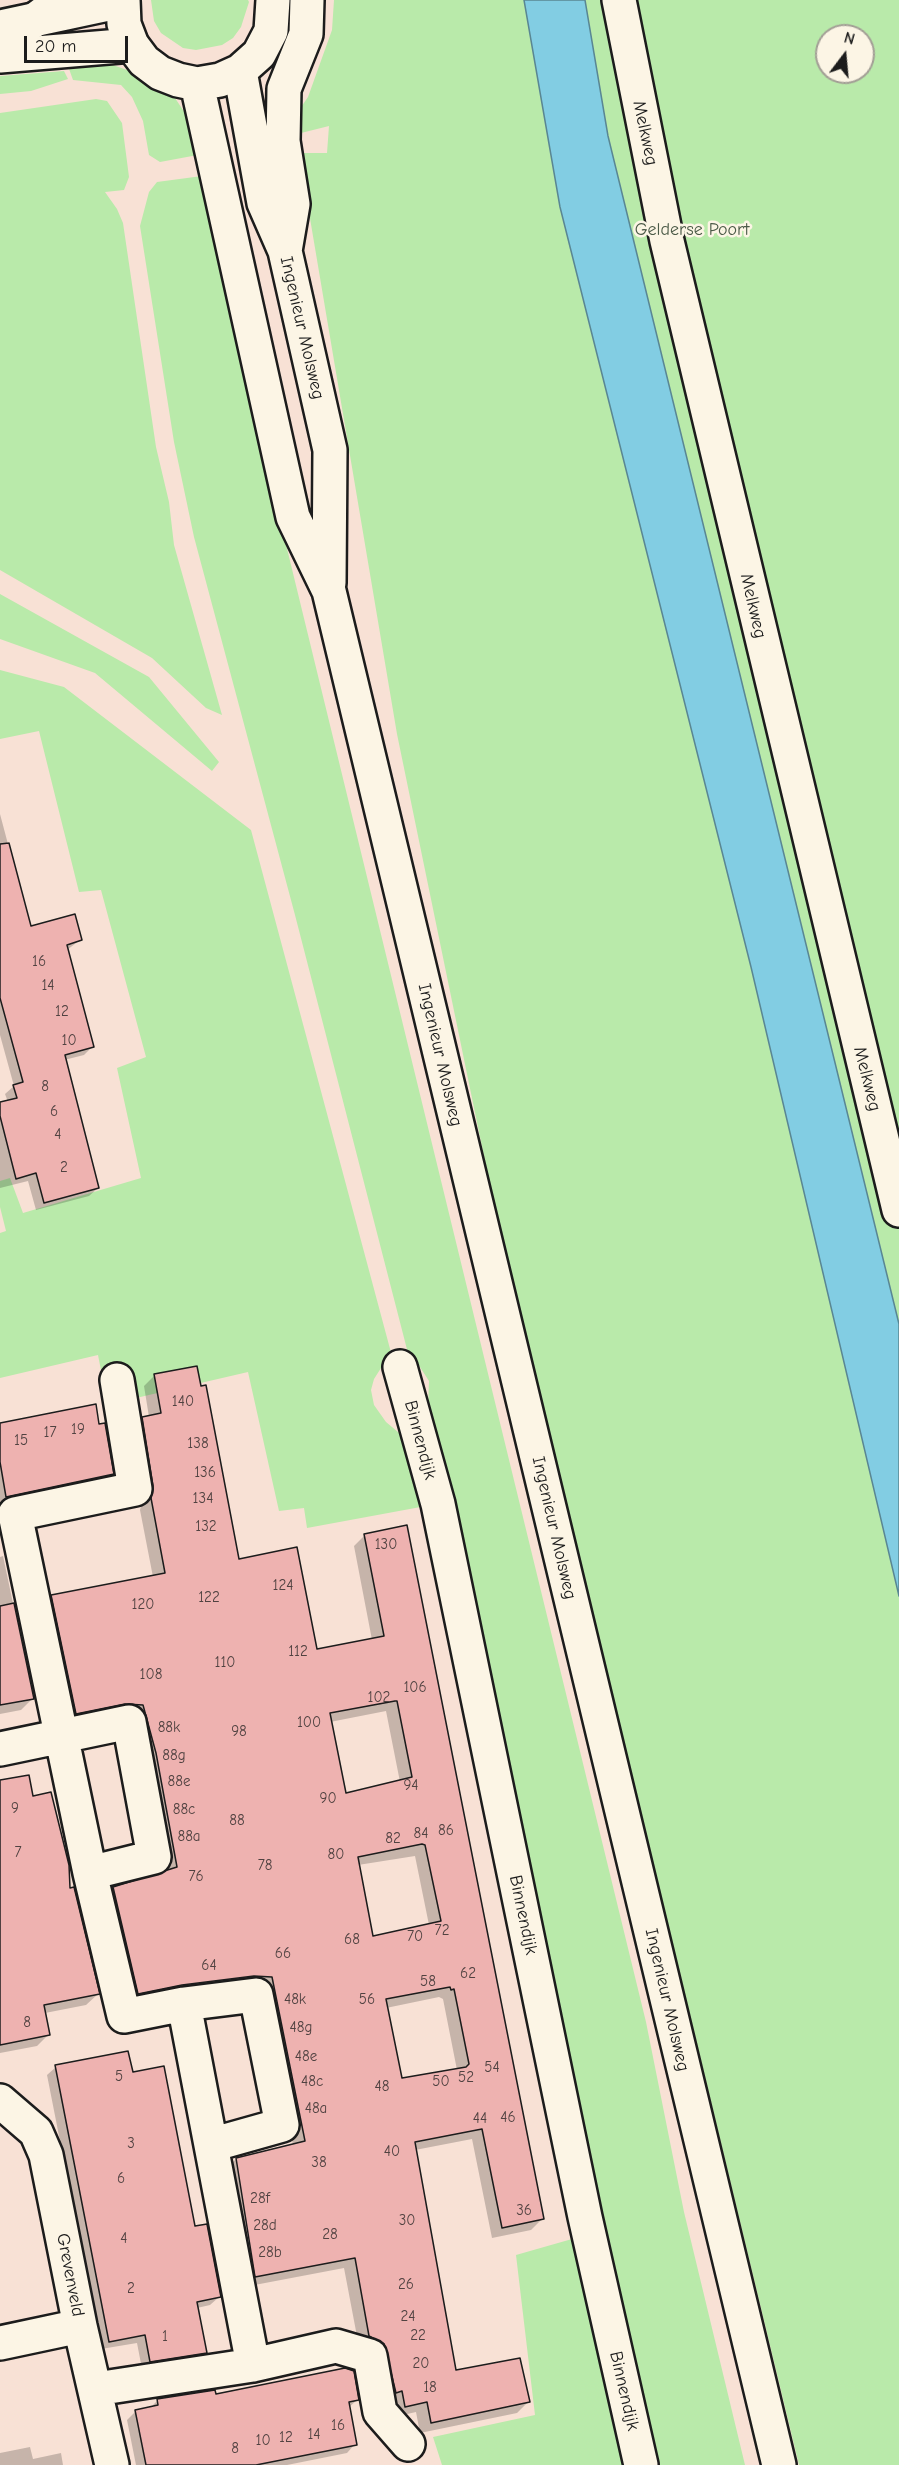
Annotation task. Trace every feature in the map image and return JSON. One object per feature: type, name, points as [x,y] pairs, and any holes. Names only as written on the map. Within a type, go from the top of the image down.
[{"type":"street","points":[[32,22],[62,0]]},
{"type":"street","points":[[0,27],[32,22],[122,0],[124,24],[132,45],[144,61],[160,73],[197,84],[220,80],[240,71],[259,54],[271,31],[273,0]]},
{"type":"street","points":[[285,251],[293,204],[282,141],[284,89],[306,34],[307,0]]},
{"type":"street","name":"Melkweg","points":[[619,0],[667,241],[899,1210]]},
{"type":"street","points":[[0,56],[132,45]]},
{"type":"street","name":"Ingenieur Molsweg","points":[[240,71],[264,203],[285,251],[330,450],[329,591]]},
{"type":"street","name":"Ingenieur Molsweg","points":[[197,84],[293,517],[329,591],[779,2465]]},
{"type":"street","name":"Binnendijk","points":[[400,1367],[438,1504],[585,2217],[641,2465]]},
{"type":"street","points":[[117,1380],[135,1489],[7,1516],[124,2016],[184,2004],[256,1995],[282,2125],[211,2145]]},
{"type":"street","points":[[0,1749],[129,1722],[154,1857],[90,1873]]},
{"type":"street","points":[[184,2004],[253,2365]]},
{"type":"street","name":"Grevenveld","points":[[0,2102],[36,2132],[46,2155],[80,2326],[112,2465]]},
{"type":"street","points":[[0,2343],[80,2326]]},
{"type":"street","points":[[96,2389],[253,2365],[336,2346],[370,2356],[380,2412],[408,2444]]},
{"type":"green space","points":[[151,0],[248,0],[249,2],[241,27],[233,38],[222,45],[196,50],[183,48],[161,33],[154,21]]},
{"type":"green space","name":"Gelderse Poort","points":[[334,0],[899,0],[899,2465],[799,2465],[487,1171],[397,734],[301,165],[301,153],[327,153],[329,126],[297,134],[297,113],[308,97],[332,30]]},
{"type":"green space","points":[[107,63],[136,73],[154,88],[175,98],[189,119],[203,154],[160,162],[149,155],[143,121],[132,97],[121,85],[73,80],[68,66]]},
{"type":"green space","points":[[64,71],[68,79],[31,91],[0,94],[0,76]]},
{"type":"green space","points":[[96,99],[107,101],[122,123],[129,177],[124,190],[105,192],[117,209],[123,223],[156,447],[169,502],[174,545],[222,715],[206,708],[152,658],[0,570],[0,113]]},
{"type":"green space","points":[[202,176],[272,487],[646,2022],[684,2212],[745,2465],[654,2465],[428,1409],[429,1381],[418,1364],[410,1361],[295,915],[194,537],[174,442],[140,226],[149,192],[157,182]]},
{"type":"green space","points":[[0,594],[149,677],[219,762],[212,771],[95,673],[0,639]]},
{"type":"green space","points":[[0,670],[64,687],[251,830],[393,1360],[381,1368],[374,1379],[371,1390],[374,1405],[386,1422],[404,1437],[426,1506],[307,1528],[304,1508],[279,1511],[248,1372],[136,1398],[107,1401],[98,1355],[0,1378],[0,1233],[6,1231],[0,1207],[0,1181],[10,1178],[23,1213],[141,1178],[117,1068],[146,1057],[101,890],[79,892],[39,731],[0,739]]},
{"type":"green space","points":[[579,2237],[628,2465],[442,2465],[433,2437],[535,2415],[516,2255]]},
{"type":"water","points":[[524,0],[585,0],[608,136],[899,1324],[899,1596],[751,967],[560,207]]},
{"type":"building","points":[[9,843],[31,926],[75,914],[82,940],[67,945],[94,1047],[65,1055],[99,1188],[44,1203],[36,1173],[16,1179],[0,1116],[0,1102],[17,1098],[13,1085],[23,1082],[0,998],[0,844]]},
{"type":"building","points":[[197,1366],[201,1386],[206,1385],[239,1559],[297,1547],[317,1649],[384,1636],[364,1534],[407,1525],[544,2219],[502,2228],[482,2129],[415,2142],[456,2370],[520,2358],[530,2402],[431,2423],[427,2402],[405,2407],[402,2391],[396,2393],[384,2344],[369,2336],[355,2258],[255,2277],[236,2158],[305,2141],[272,1977],[254,1976],[182,1985],[138,1994],[113,1887],[177,1867],[156,1753],[143,1705],[125,1704],[76,1714],[51,1595],[165,1573],[151,1498],[153,1486],[142,1417],[161,1413],[154,1374]],"holes":[[[397,1701],[412,1777],[346,1793],[330,1713]],[[425,1845],[441,1921],[373,1936],[358,1857]],[[450,1987],[451,1990],[454,1989],[469,2064],[466,2067],[402,2078],[386,1999]]]},
{"type":"building","points":[[96,1404],[99,1424],[105,1423],[114,1474],[6,1497],[0,1462],[0,1423]]},
{"type":"building","points":[[14,1603],[34,1699],[0,1705],[0,1606]]},
{"type":"building","points":[[29,1775],[33,1796],[51,1792],[69,1865],[70,1888],[74,1887],[100,1994],[44,2005],[50,2035],[0,2045],[0,1780]]},
{"type":"building","points":[[128,2051],[133,2072],[164,2066],[195,2226],[207,2224],[221,2297],[197,2302],[207,2353],[150,2362],[145,2335],[109,2342],[55,2065]]},
{"type":"building","points":[[345,2368],[354,2371],[359,2400],[349,2402],[357,2445],[256,2465],[146,2465],[135,2410],[158,2405],[157,2399],[215,2390],[216,2394]]}]
